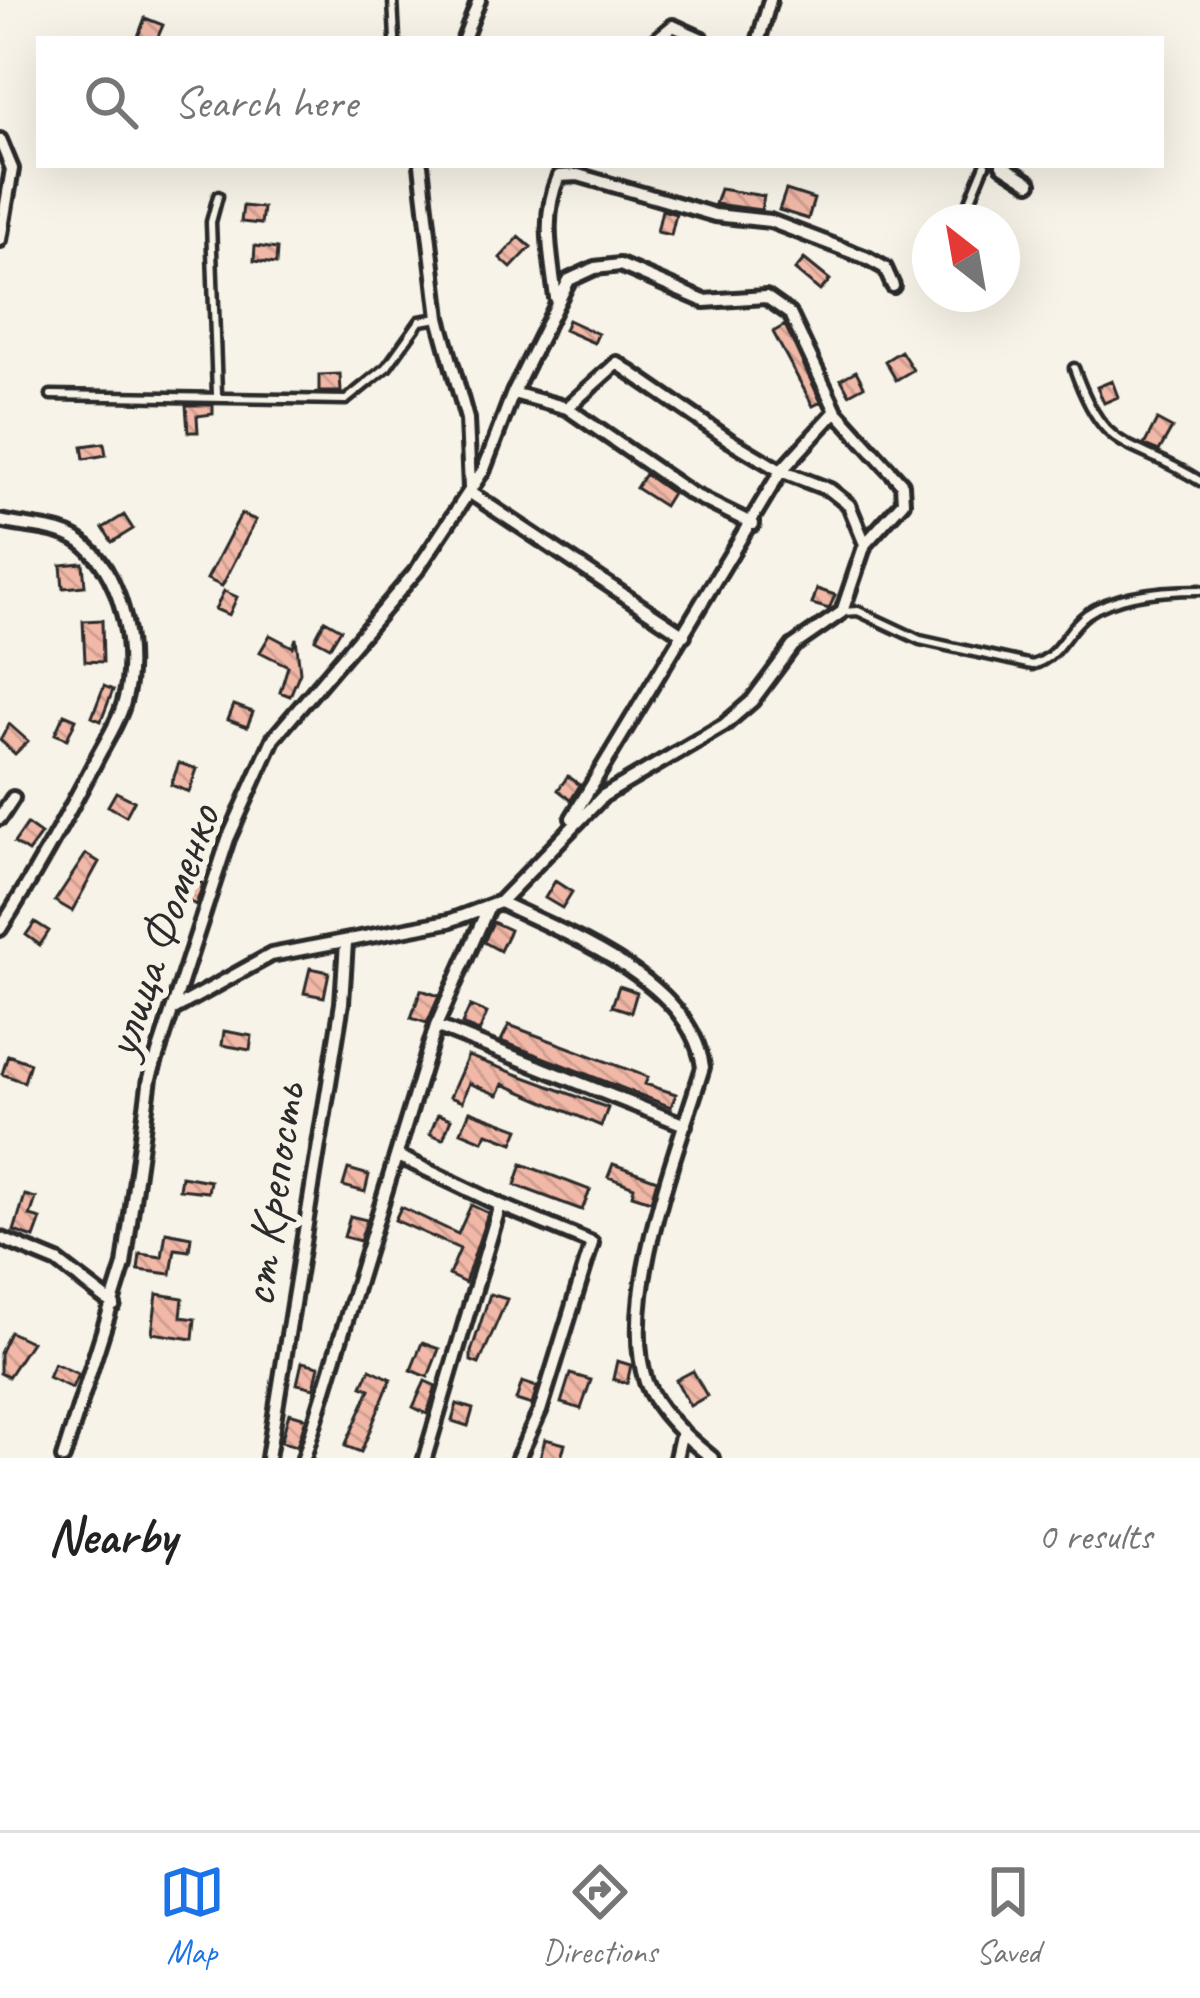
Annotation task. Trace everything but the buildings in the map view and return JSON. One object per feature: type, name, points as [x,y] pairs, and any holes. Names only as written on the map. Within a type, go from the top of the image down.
[{"type":"street","points":[[465,36],[479,0]]},
{"type":"street","points":[[760,36],[770,0]]},
{"type":"street","points":[[661,36],[673,26],[695,36]]},
{"type":"street","points":[[0,140],[12,169],[0,240]]},
{"type":"street","points":[[1007,168],[1030,183]]},
{"type":"street","points":[[418,169],[439,318],[466,419],[470,492],[684,635]]},
{"type":"street","points":[[556,302],[547,222],[561,171],[716,215],[770,221],[868,258],[885,268],[893,286]]},
{"type":"street","points":[[304,1458],[436,1026],[494,905],[604,796],[724,725],[752,701],[793,646],[842,612],[865,544],[903,502],[902,484],[836,411],[790,314],[766,297],[704,302],[620,266],[595,268],[569,280],[556,302]]},
{"type":"street","name":"улица Фоменко","points":[[63,1458],[114,1305],[151,1078],[228,839],[273,739],[418,570],[470,492],[556,302]]},
{"type":"street","points":[[567,408],[617,363],[781,471],[830,490],[849,505],[865,544]]},
{"type":"street","points":[[513,392],[567,408],[690,493],[753,524]]},
{"type":"street","points":[[564,831],[781,471],[836,411]]},
{"type":"street","points":[[0,521],[58,531],[86,544],[106,570],[118,602],[130,669],[124,704],[40,866],[0,928]]},
{"type":"street","points":[[0,818],[13,798]]},
{"type":"street","points":[[172,1010],[272,955],[494,905],[630,966],[683,1022],[700,1048],[703,1067],[650,1238],[640,1324],[646,1382],[682,1432],[712,1458]]},
{"type":"street","name":"ст Крепость","points":[[268,1458],[342,1003],[346,941]]},
{"type":"street","points":[[436,1026],[685,1125]]},
{"type":"street","points":[[398,1156],[592,1243],[541,1411],[518,1458]]},
{"type":"street","points":[[425,1458],[500,1204]]},
{"type":"street","points":[[0,1238],[58,1262],[114,1305]]},
{"type":"street","points":[[676,1458],[682,1432]]},
{"type":"lane","points":[[393,0],[395,36]]},
{"type":"lane","points":[[969,204],[984,168]]},
{"type":"lane","points":[[217,394],[211,222],[218,196]]},
{"type":"lane","points":[[51,395],[217,394],[346,400],[387,368],[420,321],[439,318]]},
{"type":"lane","points":[[1074,368],[1088,410],[1104,432],[1200,481]]},
{"type":"lane","points":[[842,612],[858,610],[920,640],[1032,665],[1048,660],[1086,615],[1120,600],[1200,590]]}]
